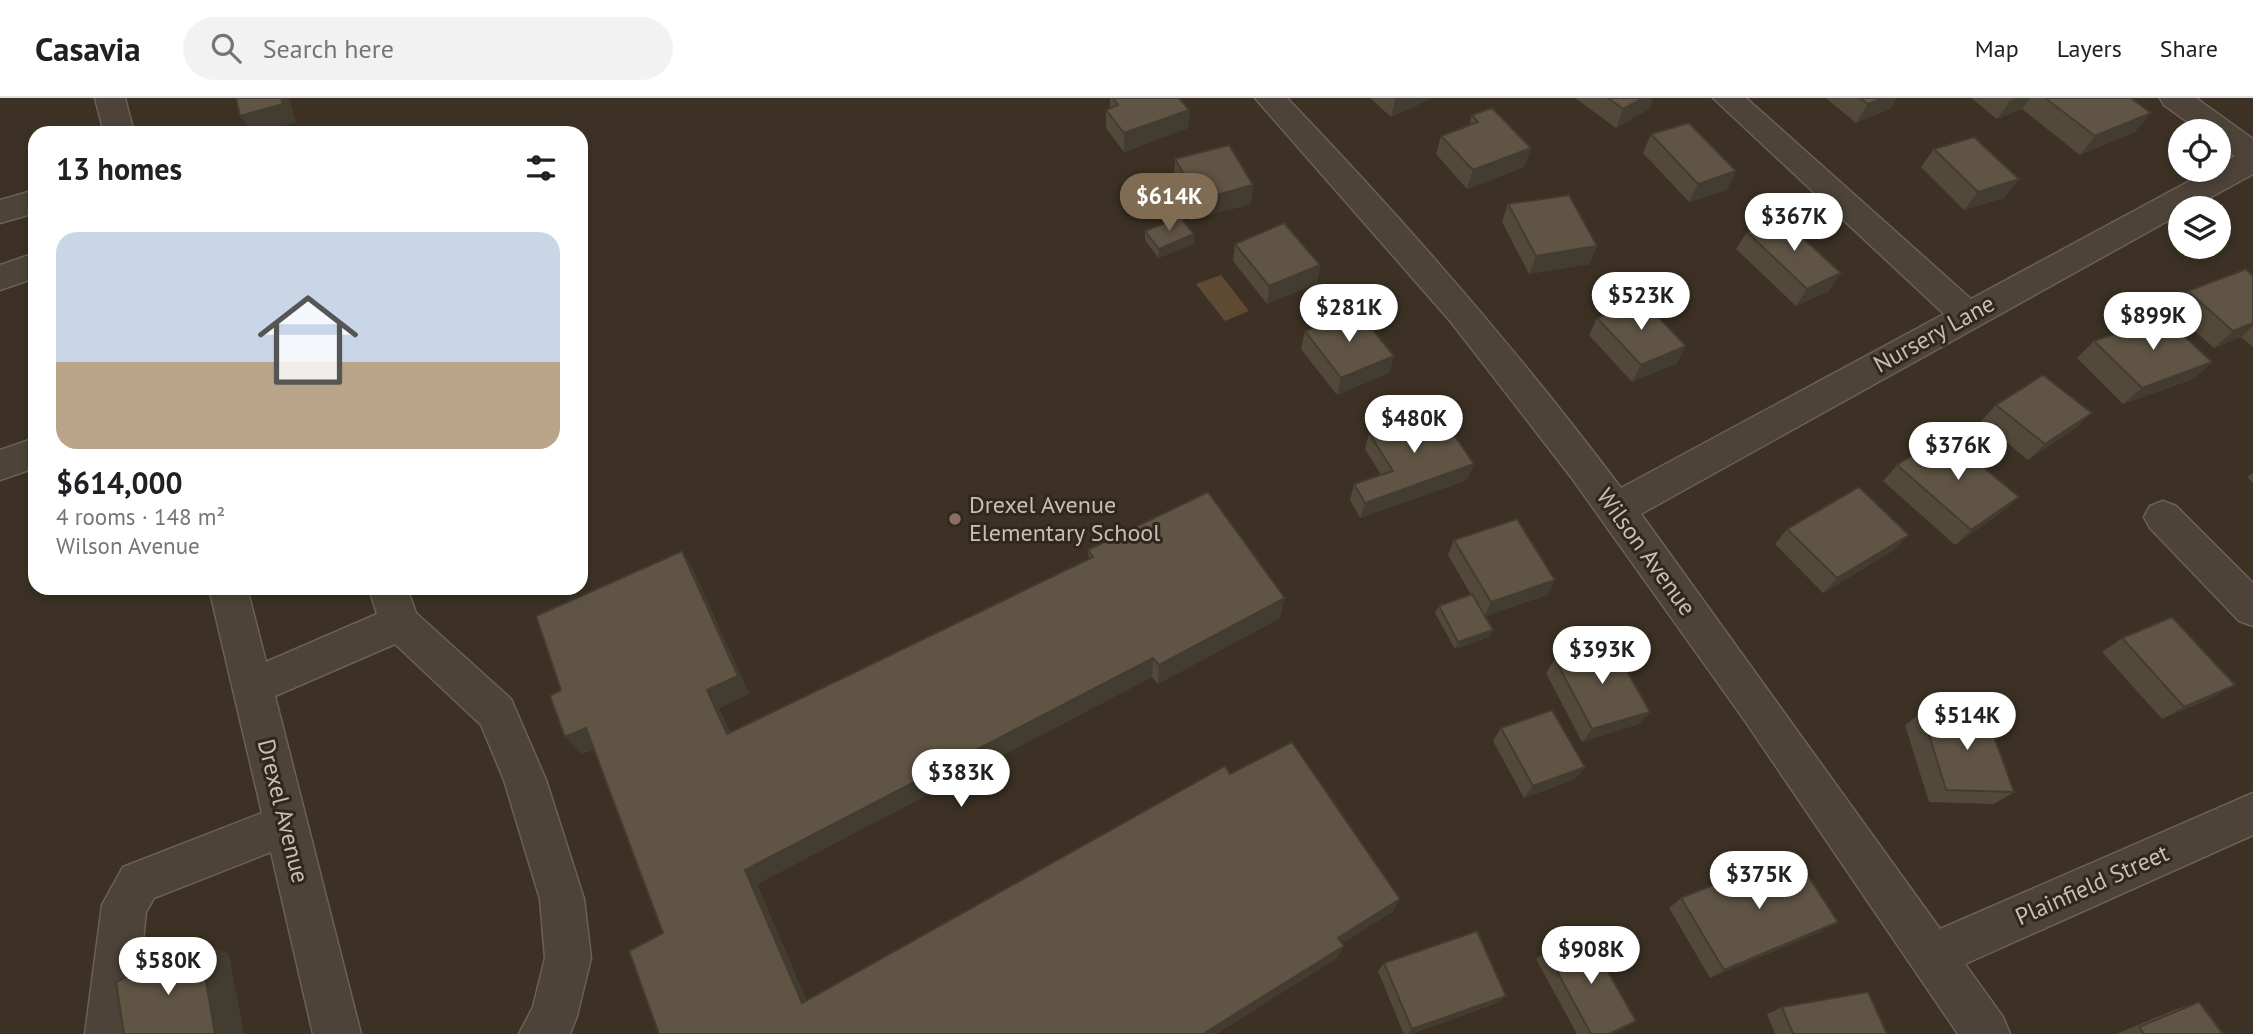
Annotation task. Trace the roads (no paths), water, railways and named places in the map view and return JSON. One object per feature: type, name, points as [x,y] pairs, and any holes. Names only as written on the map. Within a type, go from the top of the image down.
[{"type":"street","points":[[110,98],[116,126]]},
{"type":"street","name":"Wilson Avenue","points":[[1270,98],[1378,214],[1522,385],[1616,509],[1986,1034]]},
{"type":"street","points":[[1728,98],[1967,315]]},
{"type":"street","points":[[2175,98],[2253,154]]},
{"type":"street","name":"Nursery Lane","points":[[1616,509],[2253,160]]},
{"type":"street","points":[[0,212],[28,203]]},
{"type":"street","points":[[0,278],[28,268]]},
{"type":"street","points":[[0,465],[28,455]]},
{"type":"street","points":[[2163,517],[2253,609]]},
{"type":"street","name":"Drexel Avenue","points":[[230,595],[337,1034]]},
{"type":"street","points":[[252,687],[394,605],[496,712],[525,780],[562,899],[568,958],[554,1016],[543,1034]]},
{"type":"street","name":"Plainfield Street","points":[[1931,956],[2253,814]]},
{"type":"street","points":[[109,1034],[124,905],[139,882],[286,825]]},
{"type":"place","name":"Drexel Avenue Elementary School","points":[[955,519]]}]
